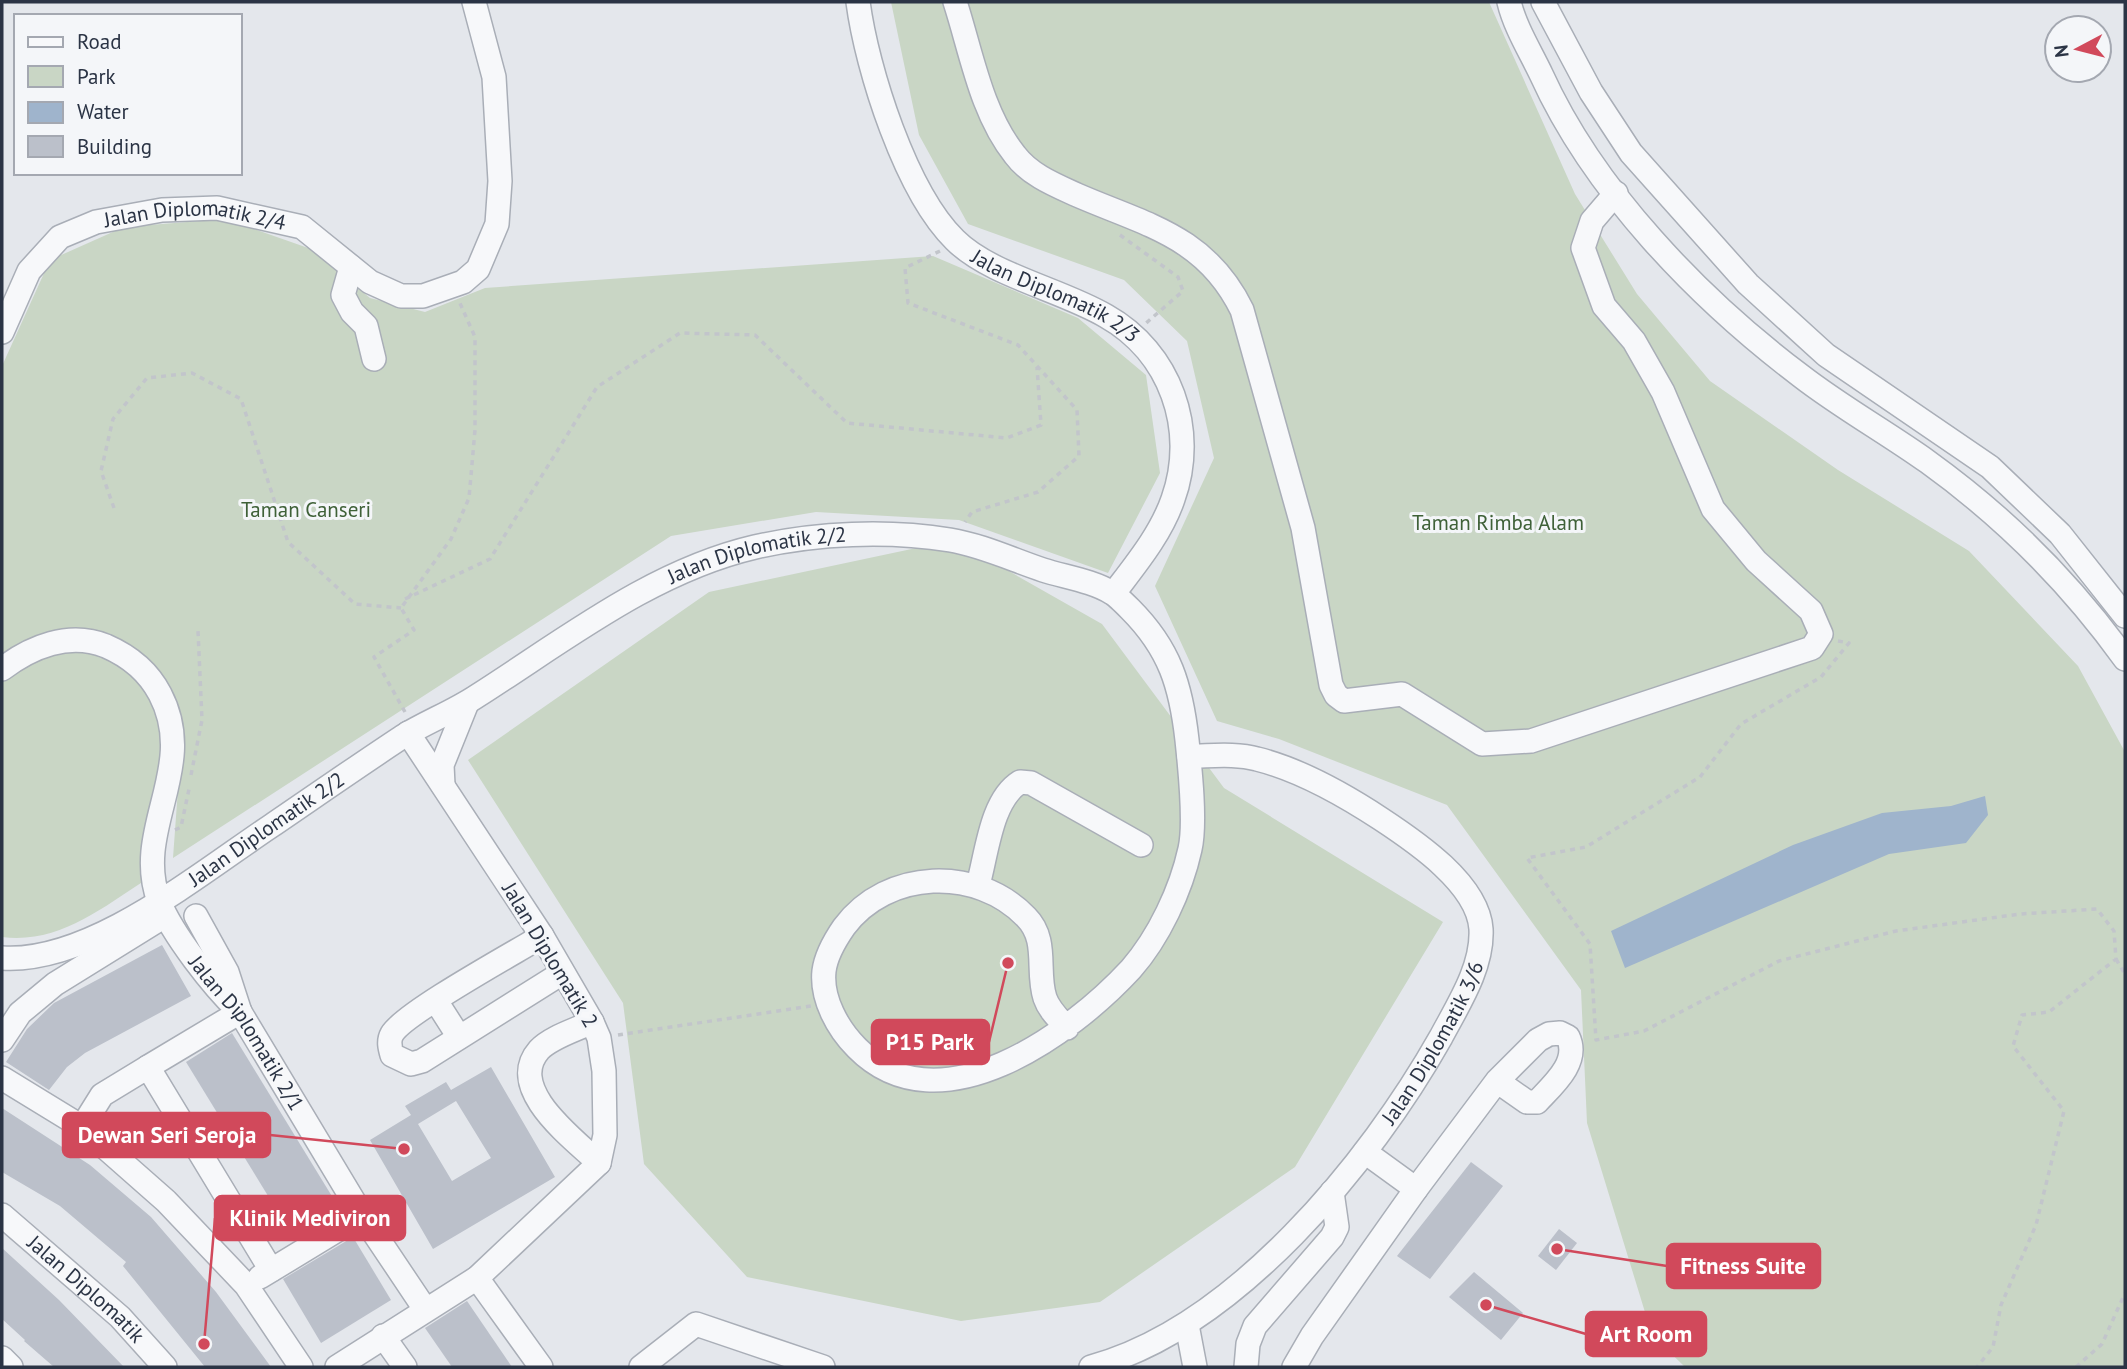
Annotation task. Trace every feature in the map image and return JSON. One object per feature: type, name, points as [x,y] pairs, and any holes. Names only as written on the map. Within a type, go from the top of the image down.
[{"type":"street","name":"Jalan Diplomatik 2/4","points":[[2,332],[29,271],[60,237],[96,222],[162,211],[217,208],[302,228],[370,282],[401,296],[423,296],[452,287],[478,269],[497,224],[500,181],[494,77],[474,2]]},
{"type":"street","name":"Jalan Diplomatik 2/3","points":[[858,2],[879,92],[935,220],[957,243],[979,259],[1106,315],[1133,334],[1150,352],[1172,388],[1181,417],[1183,441],[1173,499],[1151,543],[1114,593]]},
{"type":"street","points":[[955,2],[992,115],[1016,156],[1049,183],[1189,245],[1216,270],[1232,291],[1242,310],[1303,528],[1331,685],[1336,695],[1344,701],[1402,694],[1482,744],[1531,741],[1812,648],[1821,634],[1811,611],[1756,561],[1713,509],[1663,392],[1634,341],[1604,306],[1583,248],[1592,221],[1616,193]]},
{"type":"street","points":[[1509,2],[1558,112],[1590,161],[1664,252],[1780,359],[1857,417],[1927,462],[2002,520],[2054,572],[2125,659]]},
{"type":"street","points":[[1543,2],[1588,86],[1631,153],[1748,284],[1826,355],[1990,467],[2060,534],[2125,616]]},
{"type":"street","points":[[1558,112],[1588,86]]},
{"type":"street","points":[[351,267],[343,295],[352,312],[366,326],[374,359]]},
{"type":"street","name":"Jalan Diplomatik 2/2","points":[[2,958],[26,960],[68,950],[157,912],[412,731],[467,703],[629,598],[710,558],[765,545],[869,534],[954,540],[1114,593]]},
{"type":"street","points":[[1067,1028],[1044,995],[1039,933],[1010,904],[978,885],[953,882],[909,884],[877,897],[858,911],[831,948],[824,972],[835,1019],[848,1039],[866,1057],[884,1068],[914,1077],[954,1077],[1012,1062],[1067,1028],[1133,966],[1170,909],[1192,845],[1189,756],[1183,705],[1162,647],[1114,593]]},
{"type":"street","points":[[2,669],[30,651],[54,642],[79,640],[101,644],[122,653],[140,667],[157,688],[168,709],[173,734],[174,761],[167,796],[152,841],[151,860],[157,912],[55,984],[20,1013],[2,1040]]},
{"type":"street","points":[[443,785],[442,765],[467,703]]},
{"type":"street","name":"Jalan Diplomatik 2","points":[[412,731],[443,785],[542,936],[595,1030],[606,1105],[599,1163]]},
{"type":"street","name":"Jalan Diplomatik 3/6","points":[[1091,1367],[1134,1354],[1186,1325],[1269,1258],[1332,1192],[1412,1088],[1462,999],[1479,956],[1481,929],[1477,909],[1465,888],[1446,869],[1387,823],[1330,788],[1256,758],[1189,756]]},
{"type":"street","points":[[978,885],[997,814],[1009,789],[1020,782],[1031,783],[1141,845]]},
{"type":"street","name":"Jalan Diplomatik 2/1","points":[[157,912],[214,988],[240,1012],[362,1215],[425,1309]]},
{"type":"street","points":[[82,1127],[102,1095],[240,1012],[227,972],[196,916]]},
{"type":"street","points":[[542,936],[436,1001],[392,1034],[392,1055],[411,1064],[422,1062],[562,973]]},
{"type":"street","points":[[436,1001],[459,1037]]},
{"type":"street","points":[[337,1367],[477,1278],[599,1163],[543,1107],[530,1079],[530,1067],[541,1048],[595,1030]]},
{"type":"street","points":[[148,1067],[271,1270]]},
{"type":"street","points":[[2,1079],[82,1127],[166,1201],[246,1286],[302,1367]]},
{"type":"street","points":[[1294,1367],[1312,1336],[1416,1189],[1497,1081]]},
{"type":"street","points":[[1365,1152],[1416,1189]]},
{"type":"street","points":[[1246,1367],[1248,1344],[1255,1326],[1332,1237],[1337,1227],[1332,1192]]},
{"type":"street","name":"Jalan Diplomatik","points":[[2,1215],[120,1317],[164,1367]]},
{"type":"street","points":[[246,1286],[362,1215]]},
{"type":"street","points":[[477,1278],[541,1367]]},
{"type":"street","points":[[641,1367],[696,1324],[823,1367]]},
{"type":"street","points":[[1186,1325],[1195,1367]]},
{"type":"street","points":[[383,1336],[405,1367]]},
{"type":"street","points":[[2,1358],[11,1367]]},
{"type":"path","points":[[1112,210],[1120,235],[1178,277],[1183,291],[1133,334]]},
{"type":"path","points":[[954,540],[972,512],[1038,492],[1079,456],[1077,410],[1018,345],[908,303],[905,268],[957,243]]},
{"type":"path","points":[[401,608],[451,539],[469,498],[473,478],[475,337],[452,287]]},
{"type":"path","points":[[405,600],[491,559],[597,387],[680,333],[755,335],[847,423],[981,436],[1007,438],[1041,425],[1037,367]]},
{"type":"path","points":[[114,508],[101,471],[113,419],[147,378],[192,373],[242,399],[288,542],[355,604],[401,608]]},
{"type":"path","points":[[401,608],[414,630],[374,657],[412,731]]},
{"type":"path","points":[[1819,636],[1849,643],[1821,677],[1741,724],[1700,777],[1586,847],[1527,858],[1590,944],[1596,1040],[1644,1031],[1779,961],[1896,931],[2020,914],[2097,909],[2114,930],[2116,959],[2125,974]]},
{"type":"path","points":[[1977,1367],[1993,1347],[2001,1305],[2036,1225],[2064,1111],[2013,1046],[2022,1015],[2049,1012],[2116,959]]},
{"type":"path","points":[[595,1030],[830,1004]]},
{"type":"path","points":[[2076,1367],[2102,1344],[2125,1293]]},
{"type":"green space","name":"Taman Rimba Alam","points":[[891,2],[1489,2],[1575,194],[1637,294],[1710,381],[1838,470],[1969,551],[2078,666],[2125,752],[2125,1367],[1685,1367],[1652,1335],[1587,1123],[1581,990],[1447,805],[1279,739],[1217,721],[1155,586],[1214,458],[1187,341],[1124,280],[968,224],[919,135]]},
{"type":"green space","name":"Taman Canseri","points":[[225,219],[311,249],[370,298],[425,312],[485,288],[933,256],[1078,318],[1146,375],[1160,473],[1108,573],[959,520],[816,512],[671,536],[173,858],[182,734],[108,636],[45,633],[2,658],[2,366],[50,260],[124,227]]},
{"type":"green space","points":[[954,540],[1102,624],[1224,788],[1443,922],[1295,1167],[1100,1302],[961,1321],[747,1277],[644,1164],[623,1003],[468,760],[709,592]]},
{"type":"green space","points":[[77,649],[99,655],[134,675],[156,706],[162,725],[162,770],[142,849],[144,881],[94,913],[60,930],[22,938],[2,937],[2,679],[51,652]]},
{"type":"water","points":[[1985,796],[1988,815],[1966,843],[1889,854],[1625,968],[1611,931],[1793,845],[1882,813],[1951,806]]},
{"type":"building","points":[[162,945],[191,996],[85,1053],[67,1067],[49,1090],[6,1062],[27,1029],[54,1003]]},
{"type":"building","points":[[232,1033],[341,1211],[295,1240],[186,1062]]},
{"type":"building","points":[[491,1067],[555,1177],[433,1249],[370,1140],[411,1115],[405,1106],[446,1082],[451,1090]],"holes":[[[456,1101],[491,1158],[452,1181],[418,1124]]]},
{"type":"building","points":[[2,1108],[90,1165],[151,1217],[216,1292],[271,1367],[205,1367],[123,1266],[126,1262],[60,1206],[2,1172]]},
{"type":"building","points":[[1471,1162],[1503,1186],[1430,1279],[1397,1256]]},
{"type":"building","points":[[1559,1229],[1577,1243],[1556,1270],[1538,1256]]},
{"type":"building","points":[[353,1237],[391,1300],[321,1343],[283,1279]]},
{"type":"building","points":[[2,1248],[59,1300],[124,1367],[54,1367],[24,1341],[2,1319]]},
{"type":"building","points":[[1474,1272],[1523,1313],[1501,1340],[1449,1297]]},
{"type":"building","points":[[467,1301],[512,1367],[452,1367],[425,1328]]},
{"type":"place","name":"P15 Park","points":[[1008,963]]},
{"type":"place","name":"Dewan Seri Seroja","points":[[404,1149]]},
{"type":"place","name":"Fitness Suite","points":[[1557,1249]]},
{"type":"place","name":"Art Room","points":[[1486,1305]]},
{"type":"place","name":"Klinik Mediviron","points":[[204,1344]]}]
